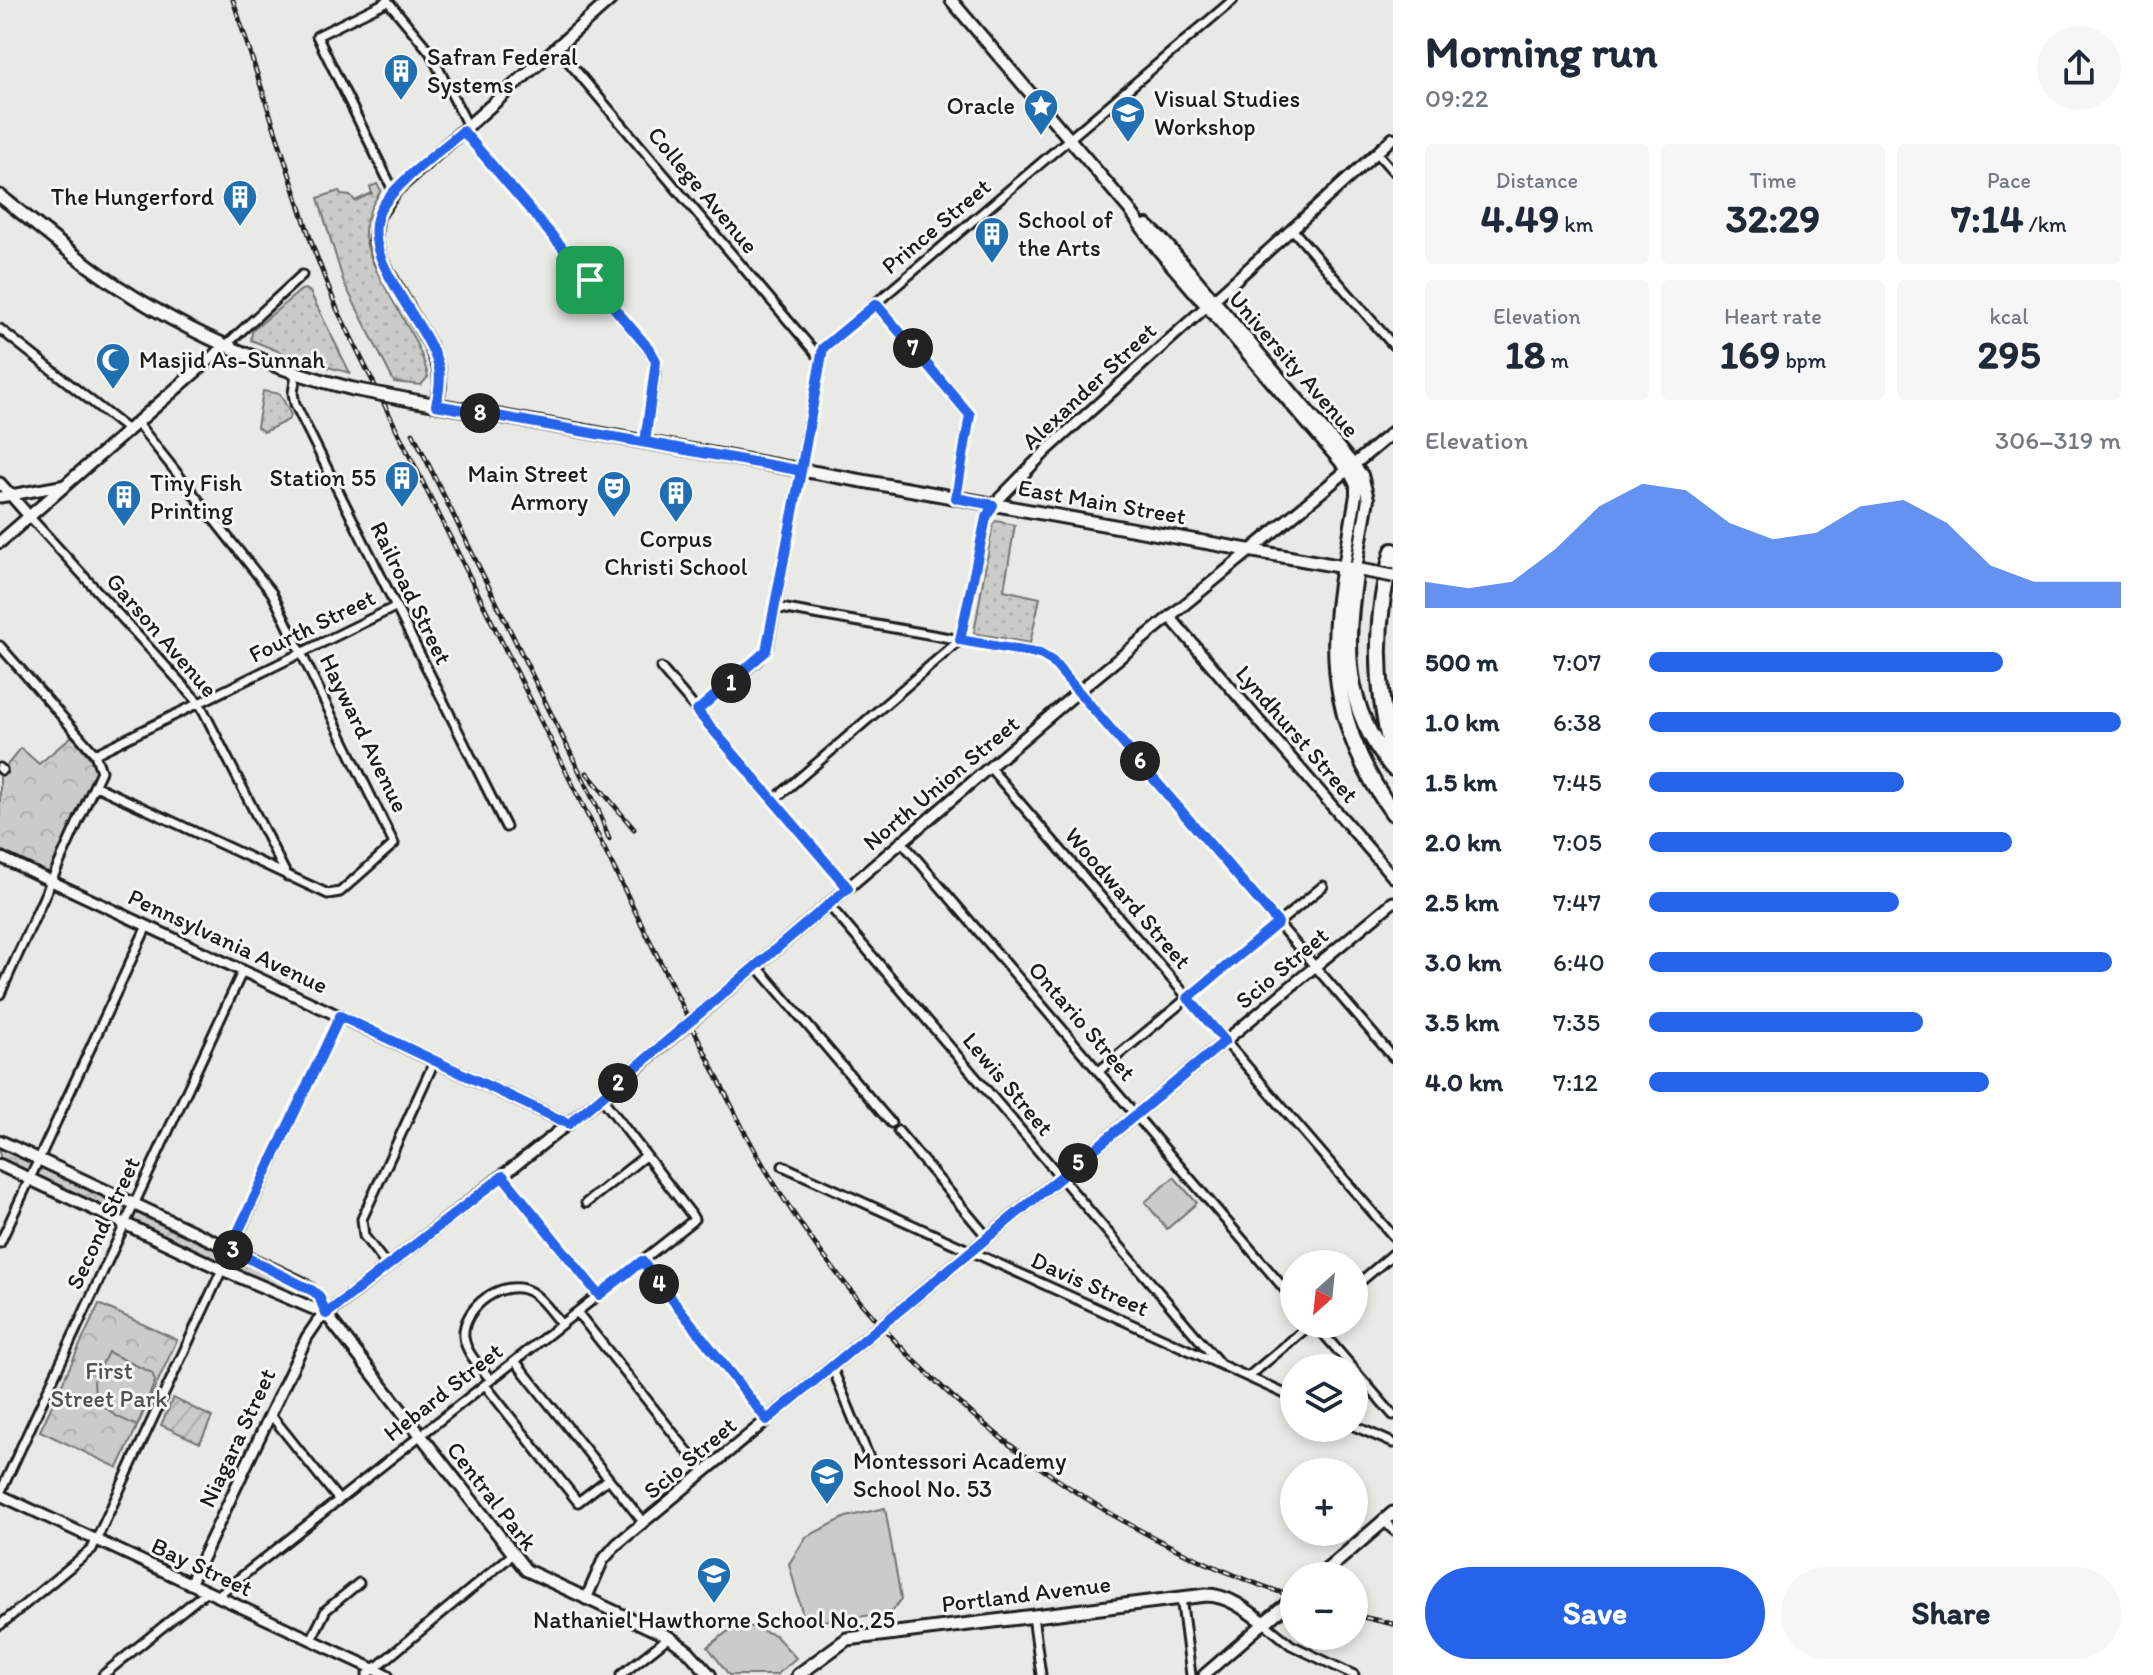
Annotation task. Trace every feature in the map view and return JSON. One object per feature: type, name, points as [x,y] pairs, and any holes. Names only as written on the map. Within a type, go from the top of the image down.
[{"type":"highway","points":[[1393,551],[1381,603],[1378,647],[1382,703],[1393,757]]},
{"type":"highway","points":[[1350,568],[1349,665],[1357,706],[1375,744],[1393,768]]},
{"type":"highway","points":[[1350,568],[1334,629],[1341,698],[1348,728],[1361,759],[1393,813]]},
{"type":"main road","points":[[436,405],[439,369],[430,345],[377,251],[375,225],[380,211],[394,192],[610,0]]},
{"type":"main road","name":"University Avenue","points":[[951,0],[1129,209],[1163,240],[1210,304],[1364,480],[1368,494],[1350,568]]},
{"type":"main road","name":"East Main Street","points":[[0,196],[117,286],[225,346],[296,374],[436,405],[1393,576]]},
{"type":"main road","points":[[0,542],[225,346]]},
{"type":"main road","name":"North Union Street","points":[[1250,551],[1393,432]]},
{"type":"main road","name":"Central Park","points":[[0,1141],[313,1291],[319,1296],[326,1314],[512,1555],[533,1575],[669,1637],[688,1651],[710,1675]]},
{"type":"main road","name":"Central Park","points":[[0,1165],[221,1269],[326,1314]]},
{"type":"main road","points":[[1336,1562],[1388,1517]]},
{"type":"main road","name":"Portland Avenue","points":[[798,1675],[847,1639],[1181,1597],[1216,1595],[1245,1609],[1264,1623]]},
{"type":"main road","points":[[1264,1623],[1280,1610]]},
{"type":"street","points":[[394,192],[317,36],[387,0],[430,52],[466,128],[650,350],[656,365],[645,442]]},
{"type":"street","name":"Prince Street","points":[[820,358],[823,348],[1233,0]]},
{"type":"street","name":"College Avenue","points":[[556,47],[820,358]]},
{"type":"street","name":"Alexander Street","points":[[960,640],[986,518],[993,505],[1046,451],[1393,138]]},
{"type":"street","points":[[1377,153],[1393,171]]},
{"type":"street","points":[[1292,229],[1393,345]]},
{"type":"street","points":[[225,346],[302,275]]},
{"type":"street","points":[[876,304],[970,415],[956,498]]},
{"type":"street","name":"Hayward Avenue","points":[[0,329],[134,427],[269,588],[394,842],[391,849],[336,894],[287,876]]},
{"type":"street","points":[[697,711],[766,651],[820,358]]},
{"type":"street","name":"Railroad Street","points":[[296,374],[295,404],[506,827]]},
{"type":"street","name":"Garson Avenue","points":[[0,483],[5,496],[29,516],[200,704],[287,876]]},
{"type":"street","points":[[5,496],[66,485]]},
{"type":"street","name":"North Union Street","points":[[326,1314],[569,1124],[1079,691],[1250,551]]},
{"type":"street","name":"Fourth Street","points":[[95,754],[395,607]]},
{"type":"street","points":[[775,607],[1047,658],[1079,691],[1393,1057]]},
{"type":"street","name":"Lyndhurst Street","points":[[1170,617],[1393,877]]},
{"type":"street","points":[[774,800],[960,640]]},
{"type":"street","points":[[0,646],[95,754],[101,771],[0,994]]},
{"type":"street","points":[[661,668],[848,888]]},
{"type":"street","name":"Woodward Street","points":[[990,768],[1393,1236]]},
{"type":"street","points":[[96,786],[287,876]]},
{"type":"street","name":"Ontario Street","points":[[902,842],[1280,1284]]},
{"type":"street","name":"Pennsylvania Avenue","points":[[0,857],[569,1124]]},
{"type":"street","points":[[1099,1071],[1323,886]]},
{"type":"street","name":"Scio Street","points":[[586,1599],[610,1551],[1393,902]]},
{"type":"street","name":"Lewis Street","points":[[828,904],[1220,1364]]},
{"type":"street","points":[[0,1243],[147,926]]},
{"type":"street","points":[[757,966],[891,1123]]},
{"type":"street","name":"Second Street","points":[[1,1498],[243,970]]},
{"type":"street","points":[[0,1625],[92,1549],[340,1016]]},
{"type":"street","points":[[388,1267],[364,1236],[362,1219],[435,1060]]},
{"type":"street","points":[[586,1203],[645,1156],[601,1097]]},
{"type":"street","points":[[898,1131],[988,1238]]},
{"type":"street","name":"Hebard Street","points":[[217,1596],[694,1219],[645,1156]]},
{"type":"street","name":"Davis Street","points":[[783,1166],[1280,1392]]},
{"type":"street","points":[[503,1176],[599,1295]]},
{"type":"street","points":[[1368,1275],[1393,1254]]},
{"type":"street","points":[[642,1261],[767,1420]]},
{"type":"street","points":[[561,1324],[534,1294],[517,1287],[500,1290],[475,1308],[466,1320],[465,1343],[488,1382],[578,1502],[608,1479]]},
{"type":"street","points":[[577,1312],[704,1472]]},
{"type":"street","name":"Niagara Street","points":[[190,1584],[307,1337],[326,1314]]},
{"type":"street","points":[[1248,1377],[1296,1338]]},
{"type":"street","points":[[1325,1338],[1340,1354]]},
{"type":"street","points":[[515,1361],[644,1523]]},
{"type":"street","points":[[832,1367],[870,1460]]},
{"type":"street","points":[[1368,1386],[1393,1415]]},
{"type":"street","points":[[270,1414],[338,1499]]},
{"type":"street","points":[[1368,1432],[1393,1443]]},
{"type":"street","name":"Bay Street","points":[[1,1498],[311,1640],[370,1672],[387,1675]]},
{"type":"street","points":[[1388,1517],[1393,1530]]},
{"type":"street","points":[[370,1672],[512,1555]]},
{"type":"street","points":[[311,1640],[326,1610],[359,1583]]},
{"type":"street","points":[[103,1675],[207,1591]]},
{"type":"street","points":[[1181,1597],[1191,1675]]},
{"type":"street","points":[[1033,1616],[1041,1675]]},
{"type":"street","points":[[1204,1675],[1264,1623],[1291,1645],[1354,1675]]},
{"type":"street","points":[[621,1675],[669,1637]]},
{"type":"green space","points":[[377,184],[381,190],[367,219],[367,245],[373,263],[423,359],[428,377],[421,385],[394,382],[344,283],[318,198],[339,191],[355,201],[372,193],[370,187]]},
{"type":"green space","points":[[306,289],[350,373],[295,358],[251,340],[252,331]]},
{"type":"green space","points":[[263,391],[280,394],[291,415],[288,420],[264,432],[257,427]]},
{"type":"green space","points":[[993,523],[1015,525],[1004,590],[1040,598],[1030,643],[974,633]]},
{"type":"green space","points":[[72,736],[99,769],[47,875],[0,853],[0,776],[8,773],[7,765],[21,748],[39,764]]},
{"type":"green space","points":[[0,1146],[293,1282],[316,1305],[313,1307],[0,1162]]},
{"type":"green space","points":[[1174,1177],[1197,1203],[1167,1229],[1145,1202]]},
{"type":"green space","name":"First Street Park","points":[[99,1304],[177,1340],[118,1468],[40,1431]]},
{"type":"green space","points":[[108,1352],[152,1373],[155,1381],[137,1426],[116,1416],[95,1399],[94,1380]]},
{"type":"green space","points":[[173,1398],[212,1417],[200,1443],[161,1425]]},
{"type":"green space","points":[[885,1508],[901,1599],[890,1613],[805,1623],[789,1564],[806,1537],[846,1517]]},
{"type":"green space","points":[[748,1626],[775,1635],[796,1658],[776,1675],[729,1675],[708,1647],[727,1632]]},
{"type":"railway","points":[[233,0],[314,250],[337,309],[743,1129],[790,1208],[845,1283],[906,1352],[974,1416],[1047,1472],[1125,1522],[1208,1564],[1280,1592]]},
{"type":"railway","points":[[413,433],[598,809],[609,839]]},
{"type":"railway","points":[[587,773],[634,829]]},
{"type":"railway","points":[[1368,1618],[1393,1624]]},
{"type":"place","name":"Safran Federal Systems","points":[[401,102]]},
{"type":"place","name":"Oracle","points":[[1041,137]]},
{"type":"place","name":"Visual Studies Workshop","points":[[1128,144]]},
{"type":"place","name":"The Hungerford","points":[[240,228]]},
{"type":"place","name":"School of the Arts","points":[[992,265]]},
{"type":"place","name":"Masjid As-Sunnah","points":[[113,391]]},
{"type":"place","name":"Station 55","points":[[402,509]]},
{"type":"place","name":"Main Street Armory","points":[[614,519]]},
{"type":"place","name":"Corpus Christi School","points":[[676,524]]},
{"type":"place","name":"Tiny Fish Printing","points":[[124,528]]},
{"type":"place","name":"Montessori Academy School No. 53","points":[[827,1506]]},
{"type":"place","name":"Nathaniel Hawthorne School No. 25","points":[[714,1605]]},
{"type":"route","points":[[590,280],[463,131],[396,190],[380,211],[375,225],[375,241],[381,260],[430,345],[439,369],[440,386],[436,405],[801,471],[823,348],[876,304],[970,415],[956,498],[993,505],[986,518],[960,640],[1040,654],[1057,665],[1278,923],[1188,998],[1225,1041],[767,1420],[642,1261],[599,1295],[503,1176],[326,1314],[319,1296],[300,1282],[230,1249],[340,1016],[569,1124],[848,888],[697,711],[766,651],[801,471],[669,447],[645,442],[656,361],[590,280]]}]
